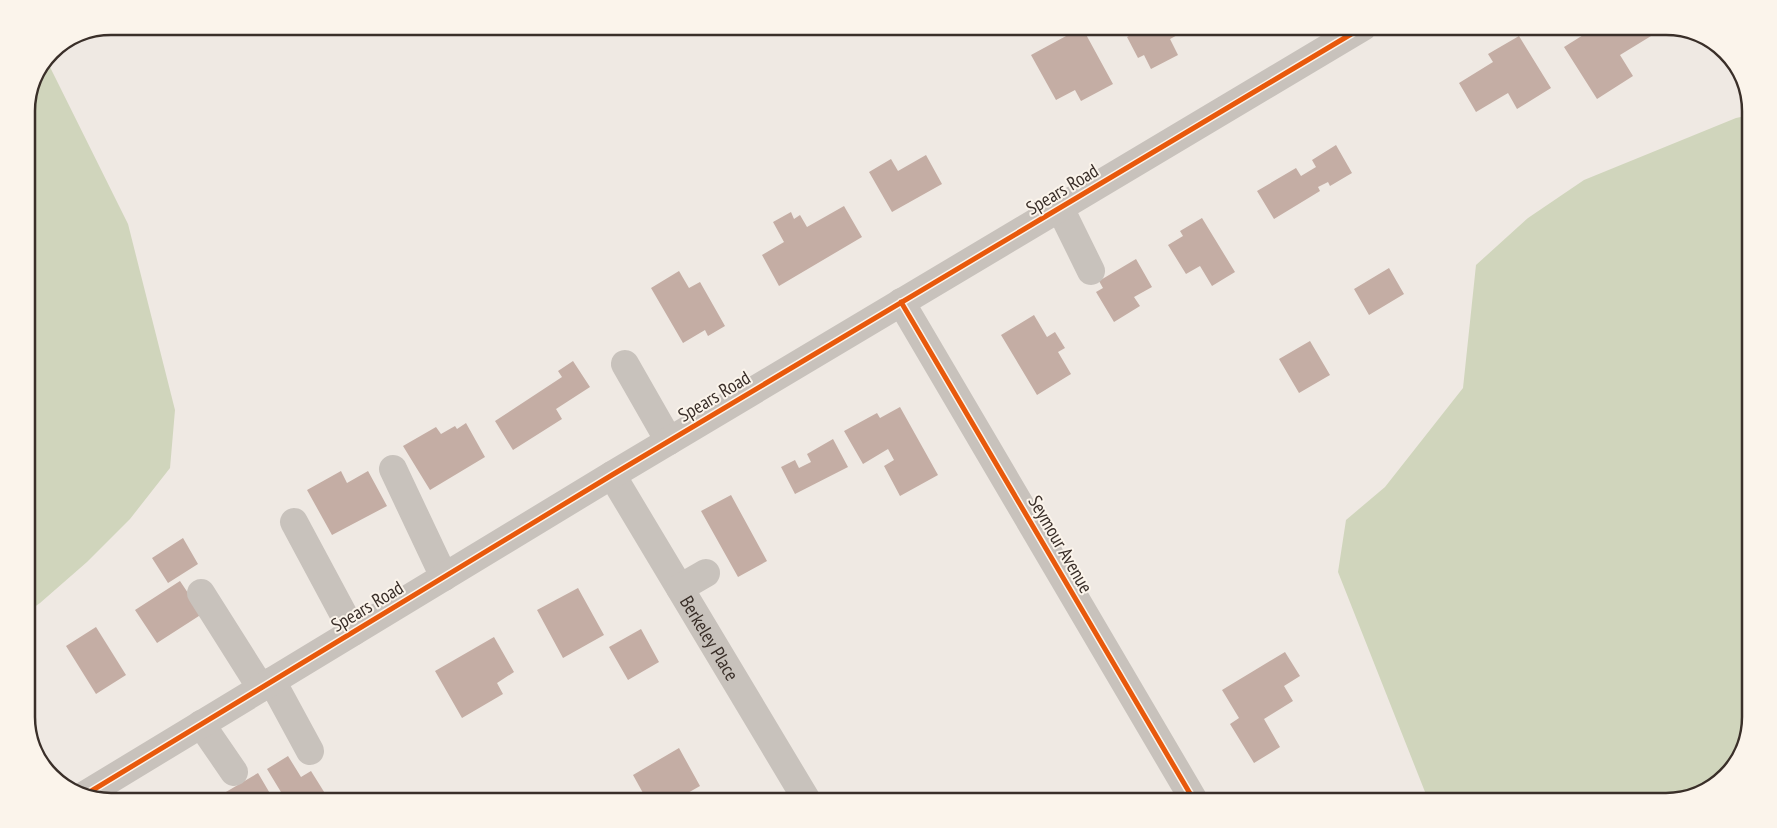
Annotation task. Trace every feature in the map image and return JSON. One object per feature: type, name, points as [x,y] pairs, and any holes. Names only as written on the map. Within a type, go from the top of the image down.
[{"type":"street","name":"Spears Road","points":[[92,791],[612,475],[1351,35]]},
{"type":"street","points":[[1060,208],[1091,271]]},
{"type":"street","name":"Seymour Avenue","points":[[901,302],[1190,793]]},
{"type":"street","points":[[625,364],[669,441]]},
{"type":"street","points":[[393,470],[444,577]]},
{"type":"street","name":"Berkeley Place","points":[[612,475],[803,793]]},
{"type":"street","points":[[294,522],[353,632]]},
{"type":"street","points":[[680,588],[706,573]]},
{"type":"street","points":[[201,593],[310,751]]},
{"type":"street","points":[[201,724],[234,772]]},
{"type":"green space","points":[[50,67],[128,224],[175,410],[170,468],[130,519],[87,562],[35,607],[35,106],[43,77]]},
{"type":"green space","points":[[1742,117],[1742,717],[1741,732],[1732,755],[1723,767],[1708,780],[1700,785],[1676,792],[1425,793],[1338,572],[1346,520],[1385,487],[1463,388],[1476,265],[1528,218],[1584,180]]},
{"type":"building","points":[[1068,35],[1086,35],[1113,84],[1081,101],[1075,90],[1056,100],[1031,55]]},
{"type":"building","points":[[1131,35],[1177,35],[1170,39],[1178,55],[1151,69],[1144,55],[1138,58],[1127,37]]},
{"type":"building","points":[[1583,35],[1653,35],[1620,55],[1633,76],[1597,99],[1564,47]]},
{"type":"building","points":[[1519,36],[1551,88],[1517,109],[1508,93],[1476,112],[1459,83],[1493,62],[1488,54]]},
{"type":"building","points":[[1336,145],[1352,173],[1330,186],[1328,182],[1318,187],[1320,191],[1274,219],[1257,191],[1296,168],[1301,176],[1316,167],[1312,160]]},
{"type":"building","points":[[926,155],[942,184],[892,212],[869,172],[891,159],[898,171]]},
{"type":"building","points":[[844,206],[862,237],[779,286],[762,255],[784,242],[773,222],[791,212],[794,219],[800,215],[807,227]]},
{"type":"building","points":[[1202,218],[1235,272],[1212,286],[1200,266],[1186,274],[1168,245],[1183,236],[1180,231]]},
{"type":"building","points":[[1136,259],[1152,287],[1134,297],[1140,306],[1114,322],[1096,292],[1103,288],[1099,281]]},
{"type":"building","points":[[1389,268],[1404,294],[1369,315],[1354,289]]},
{"type":"building","points":[[679,271],[689,288],[700,282],[725,326],[708,336],[705,330],[683,343],[651,288]]},
{"type":"building","points":[[1034,315],[1047,337],[1055,332],[1065,348],[1058,352],[1071,374],[1037,395],[1001,335]]},
{"type":"building","points":[[1310,341],[1330,375],[1299,393],[1279,359]]},
{"type":"building","points":[[573,361],[590,387],[556,409],[562,419],[513,450],[495,421],[562,377],[558,371]]},
{"type":"building","points":[[900,407],[938,475],[900,496],[884,466],[894,460],[888,449],[863,464],[844,431],[877,413],[880,418]]},
{"type":"building","points":[[466,423],[485,457],[430,490],[403,446],[436,427],[441,434],[455,426],[457,429]]},
{"type":"building","points":[[833,439],[848,467],[795,494],[781,467],[795,460],[799,468],[811,462],[807,454]]},
{"type":"building","points":[[341,471],[347,483],[368,471],[387,506],[332,535],[307,490]]},
{"type":"building","points":[[731,495],[767,561],[738,577],[701,511]]},
{"type":"building","points":[[183,538],[198,564],[168,583],[152,558]]},
{"type":"building","points":[[180,581],[202,614],[157,643],[135,610]]},
{"type":"building","points":[[578,588],[604,635],[563,658],[537,610]]},
{"type":"building","points":[[96,627],[126,675],[96,694],[66,646]]},
{"type":"building","points":[[641,629],[659,662],[628,680],[609,647]]},
{"type":"building","points":[[494,637],[514,672],[497,683],[503,694],[462,718],[435,671]]},
{"type":"building","points":[[1285,652],[1300,676],[1284,686],[1293,701],[1264,719],[1280,747],[1254,763],[1230,724],[1239,718],[1222,690]]},
{"type":"building","points":[[679,748],[700,786],[688,793],[643,793],[633,775]]},
{"type":"building","points":[[288,756],[301,777],[311,771],[325,793],[282,793],[267,769]]},
{"type":"building","points":[[258,773],[270,793],[224,793]]},
{"type":"cycle path","points":[[92,791],[612,475],[1350,35]]},
{"type":"cycle path","points":[[901,302],[1190,793]]}]
